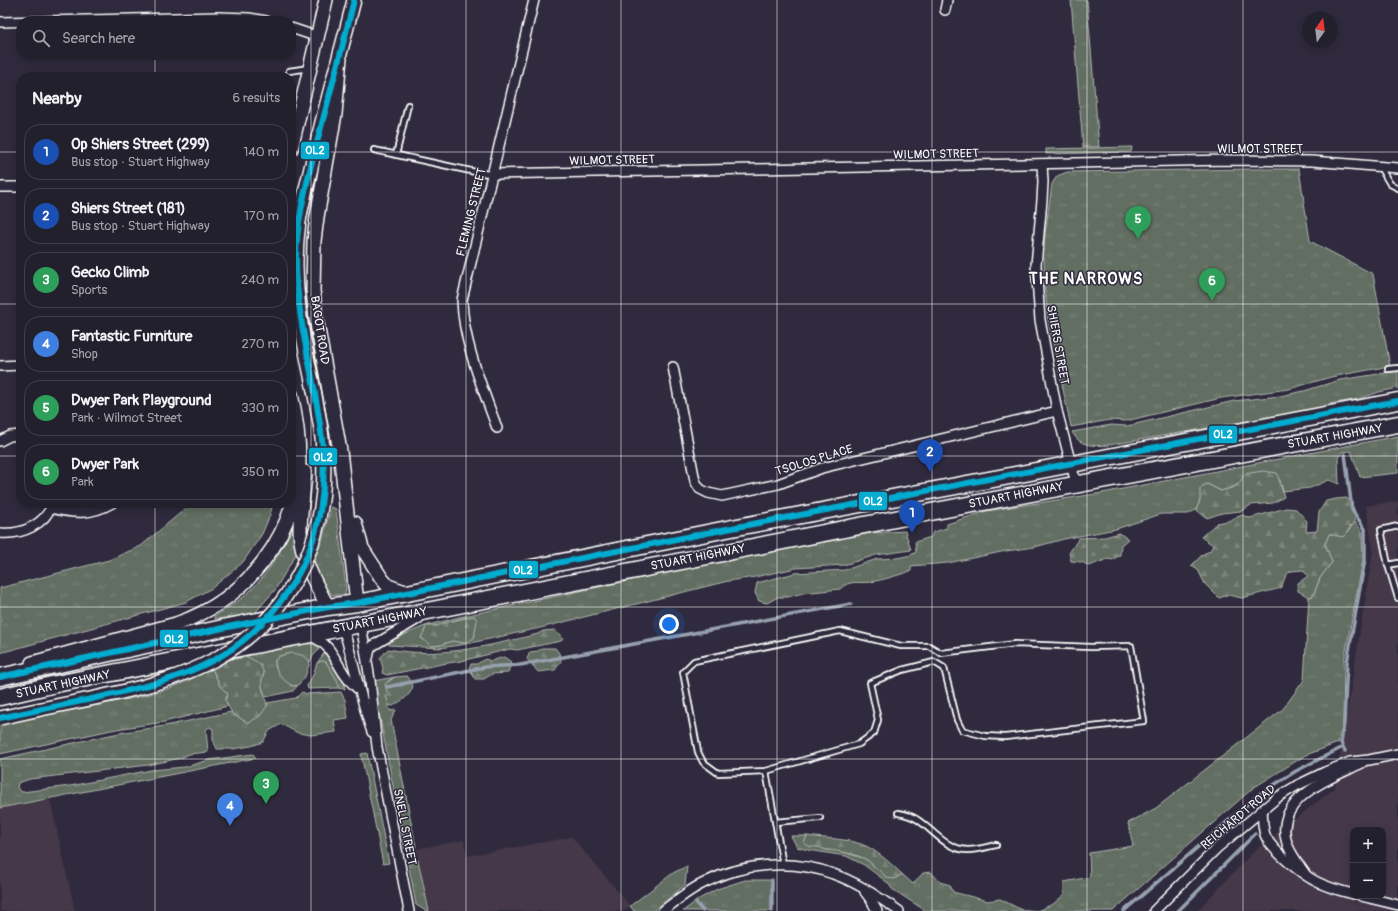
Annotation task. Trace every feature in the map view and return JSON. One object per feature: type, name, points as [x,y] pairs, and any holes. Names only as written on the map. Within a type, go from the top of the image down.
[{"type":"highway","name":"STUART HIGHWAY","points":[[0,677],[328,606],[357,603],[405,592],[737,527],[1398,401]]},
{"type":"highway","name":"STUART HIGHWAY","points":[[0,697],[56,684],[1076,483],[1398,424]]},
{"type":"highway","points":[[357,603],[361,624]]},
{"type":"highway","points":[[328,606],[343,628]]},
{"type":"main road","points":[[296,127],[326,0]]},
{"type":"main road","name":"BAGOT ROAD","points":[[0,718],[123,692],[177,677],[200,667],[243,641],[260,625],[284,597],[297,577],[310,550],[319,518],[324,469],[320,423],[298,300],[296,257],[299,221],[326,103],[340,58],[354,0]]},
{"type":"main road","name":"BAGOT ROAD","points":[[340,58],[335,114],[317,217],[313,266],[313,290],[316,318],[340,451],[357,603]]},
{"type":"main road","points":[[327,377],[337,412],[359,541],[362,548],[388,586],[405,592]]},
{"type":"main road","points":[[296,415],[303,433],[305,444],[301,539],[310,572],[328,606]]},
{"type":"main road","points":[[296,424],[299,461],[296,485]]},
{"type":"main road","points":[[0,672],[169,626],[193,618],[224,600],[254,574],[278,540],[291,508]]},
{"type":"street","name":"FLEMING STREET","points":[[497,428],[466,332],[462,300],[534,0]]},
{"type":"street","points":[[945,10],[947,0]]},
{"type":"street","points":[[0,22],[16,22]]},
{"type":"street","points":[[296,29],[318,36]]},
{"type":"street","name":"WILMOT STREET","points":[[493,174],[1290,160],[1398,168]]},
{"type":"street","name":"SHIERS STREET","points":[[1042,164],[1042,200],[1036,265],[1040,320],[1058,411],[1076,483]]},
{"type":"street","points":[[0,187],[16,187]]},
{"type":"street","points":[[0,366],[16,365]]},
{"type":"street","name":"TSOLOS PLACE","points":[[673,367],[694,481],[700,489],[708,493],[722,496],[778,484],[822,468],[1058,411]]},
{"type":"street","points":[[0,441],[10,436],[16,435]]},
{"type":"street","points":[[0,533],[25,530],[45,518],[51,508]]},
{"type":"street","points":[[57,508],[66,512],[84,513],[93,512],[101,508]]},
{"type":"street","points":[[367,662],[370,649],[374,645],[418,619],[427,611]]},
{"type":"street","name":"SNELL STREET","points":[[361,624],[377,747],[409,911]]},
{"type":"street","name":"SNELL STREET","points":[[343,628],[363,707],[377,747]]},
{"type":"street","points":[[307,635],[320,640],[327,646],[346,676],[358,689]]},
{"type":"street","name":"REICHARDT ROAD","points":[[1154,911],[1217,848],[1278,797],[1325,772],[1350,762],[1398,754]]},
{"type":"street","points":[[1306,875],[1288,846],[1285,830],[1286,818],[1290,809],[1298,799],[1322,783],[1369,760]]},
{"type":"street","points":[[1262,810],[1264,833],[1270,844],[1283,857],[1318,883],[1350,893]]},
{"type":"street","points":[[663,911],[697,886],[713,878],[743,869],[782,865],[818,869],[841,877],[870,892],[899,911]]},
{"type":"street","points":[[856,885],[864,891],[871,900],[876,911]]},
{"type":"street","points":[[1373,899],[1398,905]]},
{"type":"lane","points":[[289,71],[310,68]]},
{"type":"lane","points":[[396,155],[408,105]]},
{"type":"lane","points":[[374,150],[480,174],[493,174]]},
{"type":"lane","points":[[1379,166],[1390,184],[1398,188]]},
{"type":"lane","points":[[1388,369],[1398,368]]},
{"type":"lane","points":[[1398,526],[1381,530],[1388,565],[1398,598]]},
{"type":"lane","points":[[1388,565],[1398,563]]},
{"type":"lane","points":[[840,631],[901,646],[929,646],[941,653],[1015,644],[1091,647],[1131,646],[1144,720],[1005,737],[985,736],[962,730],[957,720],[944,668],[934,662],[902,670],[870,683],[878,720],[874,733],[859,744],[766,772],[718,773],[703,762],[698,752],[683,672],[694,661],[840,631]]},
{"type":"lane","points":[[766,772],[776,822],[782,865]]},
{"type":"lane","points":[[898,813],[908,815],[918,820],[946,843],[957,848],[967,850],[996,845]]},
{"type":"lane","points":[[776,822],[820,818]]},
{"type":"shaded area","points":[[1398,501],[1398,911],[1197,911],[1254,851],[1335,788],[1373,550],[1366,506]]},
{"type":"shaded area","points":[[50,799],[75,911],[0,911],[0,808]]},
{"type":"shaded area","points":[[572,837],[630,906],[624,911],[429,911],[416,849],[464,840],[467,856]]},
{"type":"green space","points":[[1071,0],[1087,0],[1099,147],[1083,147]]},
{"type":"green space","points":[[1132,147],[1131,152],[1046,154],[1046,149]]},
{"type":"green space","points":[[1299,169],[1310,241],[1373,274],[1390,366],[1331,377],[1289,389],[1221,398],[1126,421],[1110,420],[1071,427],[1048,319],[1045,290],[1045,234],[1052,184],[1057,176],[1067,172]]},
{"type":"green space","points":[[1398,371],[1398,388],[1379,392],[1359,399],[1329,404],[1325,408],[1109,445],[1098,446],[1083,443],[1075,437],[1072,432],[1111,425],[1127,426],[1234,401],[1280,396],[1304,391],[1340,380]]},
{"type":"green space","points":[[1398,436],[1398,473],[1360,477],[1351,451],[1342,452],[1338,458],[1339,484],[1329,480],[1310,488],[1283,491],[1280,480],[1240,483],[1221,491],[1207,484],[1196,510],[1188,514],[1161,514],[1116,529],[1064,539],[1035,547],[1006,551],[948,563],[911,566],[911,571],[886,579],[851,583],[840,589],[803,593],[788,597],[778,597],[767,603],[759,601],[755,593],[757,583],[795,573],[845,570],[877,559],[897,558],[911,555],[916,552],[915,542],[931,537],[933,532],[947,528],[947,524],[986,511],[1102,493]]},
{"type":"green space","points":[[1263,471],[1277,473],[1284,497],[1273,503],[1251,505],[1241,511],[1222,513],[1207,518],[1196,510],[1200,501],[1200,488],[1207,484],[1221,491],[1230,489],[1240,482],[1244,474]]},
{"type":"green space","points":[[1347,498],[1354,508],[1356,515],[1354,522],[1343,537],[1329,534],[1325,544],[1332,562],[1320,578],[1313,596],[1309,597],[1298,591],[1298,583],[1308,576],[1303,570],[1291,571],[1286,575],[1281,588],[1242,598],[1228,595],[1219,598],[1205,584],[1198,570],[1191,566],[1203,554],[1210,551],[1213,545],[1201,537],[1217,523],[1228,521],[1242,515],[1250,518],[1286,508],[1296,509],[1307,521],[1306,532],[1317,531],[1319,512],[1326,501]]},
{"type":"green space","points":[[331,507],[336,509],[346,588],[345,595],[332,595],[322,583],[313,561],[322,541]]},
{"type":"green space","points":[[186,508],[272,508],[262,534],[243,562],[212,588],[186,602],[0,653],[0,588],[109,560],[141,546]]},
{"type":"green space","points":[[295,520],[298,550],[275,590],[253,615],[215,619],[214,617],[251,590],[267,572],[280,552]]},
{"type":"green space","points":[[1355,522],[1362,531],[1363,560],[1344,661],[1343,723],[1338,743],[1306,755],[1253,788],[1113,911],[1037,911],[1053,904],[1064,895],[1064,882],[1090,877],[1089,853],[1133,846],[1128,823],[1156,808],[1283,709],[1304,680],[1309,597],[1313,596],[1320,578],[1332,562],[1325,544],[1329,534],[1347,533]]},
{"type":"green space","points":[[905,531],[911,550],[876,555],[844,565],[796,568],[728,581],[540,628],[466,644],[440,648],[389,645],[389,641],[425,626],[459,617],[697,566],[871,533]],"holes":[[[466,617],[465,643],[452,641],[441,645],[431,646],[421,638],[427,626],[437,626]]]},
{"type":"green space","points":[[1119,533],[1128,539],[1121,545],[1120,555],[1112,560],[1108,559],[1089,566],[1082,562],[1071,561],[1069,553],[1079,538],[1105,537]]},
{"type":"green space","points":[[474,616],[477,620],[474,638],[465,643],[452,641],[441,645],[431,646],[421,637],[426,626],[437,626]]},
{"type":"green space","points":[[555,630],[563,638],[561,641],[517,650],[510,649],[461,661],[387,675],[382,673],[383,668],[380,658],[388,649],[426,653],[463,650],[538,634],[543,631]]},
{"type":"green space","points":[[303,643],[321,647],[310,662],[308,659],[280,656],[275,660],[275,667],[292,686],[298,685],[293,691],[266,697],[261,683],[264,673],[248,657],[227,659],[237,655]]},
{"type":"green space","points":[[543,648],[555,648],[559,653],[561,661],[555,670],[538,672],[527,659],[530,652],[538,651]]},
{"type":"green space","points":[[325,652],[344,683],[345,689],[337,688],[339,686],[337,680],[326,662],[322,661],[317,663]]},
{"type":"green space","points":[[291,653],[304,656],[310,662],[305,677],[298,685],[293,686],[280,676],[275,664],[275,660],[280,656]]},
{"type":"green space","points":[[248,657],[260,664],[264,673],[262,677],[262,685],[267,706],[260,716],[248,723],[233,715],[225,700],[228,694],[221,687],[211,667],[227,659]]},
{"type":"green space","points":[[504,657],[511,662],[508,673],[492,674],[484,679],[475,679],[469,668],[471,664],[477,664],[485,659],[491,661]]},
{"type":"green space","points":[[322,661],[326,662],[339,686],[337,688],[308,689],[307,686],[317,663]]},
{"type":"green space","points":[[211,667],[221,687],[228,694],[226,700],[228,706],[164,722],[116,729],[0,754],[0,724],[154,693],[184,683]]},
{"type":"green space","points":[[407,676],[413,686],[412,690],[405,698],[393,706],[389,705],[386,696],[387,692],[385,684],[395,677]]},
{"type":"green space","points":[[395,677],[388,681],[388,700],[390,711],[396,710],[391,720],[416,847],[405,849],[373,681]]},
{"type":"green space","points":[[302,692],[307,694],[341,692],[345,700],[348,718],[334,720],[336,732],[311,735],[298,733],[281,724],[269,731],[263,742],[233,749],[217,749],[213,740],[213,729],[209,727],[206,730],[208,752],[189,754],[181,758],[148,765],[30,779],[18,783],[17,788],[22,792],[70,786],[151,770],[185,767],[209,760],[253,754],[256,758],[0,808],[0,759],[119,733],[165,726],[231,712],[233,715],[238,717],[267,706],[267,703],[296,698]]},
{"type":"green space","points":[[367,753],[389,863],[383,864],[361,754]]},
{"type":"green space","points":[[791,836],[807,836],[805,843],[819,846],[826,850],[836,850],[863,858],[869,861],[876,869],[881,870],[894,879],[902,874],[913,884],[923,873],[931,872],[940,882],[950,885],[953,892],[988,901],[1000,899],[1020,909],[1037,911],[926,911],[892,889],[888,883],[864,865],[846,856],[797,847]]},
{"type":"green space","points":[[807,836],[846,840],[861,844],[877,853],[902,874],[894,879],[887,878],[870,862],[863,858],[853,854],[810,847],[804,843]]},
{"type":"green space","points":[[418,860],[429,911],[426,911],[416,905],[408,862]]},
{"type":"green space","points":[[687,866],[685,885],[653,911],[634,911],[630,906],[673,873]]},
{"type":"green space","points":[[745,880],[772,880],[772,911],[683,911],[699,899],[717,889]]},
{"type":"waterway","points":[[1345,454],[1352,510],[1365,529],[1365,559],[1347,662],[1344,723],[1341,743],[1345,751]]},
{"type":"waterway","points":[[387,687],[485,667],[520,665],[851,604]]},
{"type":"waterway","points":[[1124,911],[1258,795],[1296,771],[1343,747]]},
{"type":"waterway","points":[[1178,911],[1255,834]]},
{"type":"waterway","points":[[772,880],[772,911]]},
{"type":"waterway","points":[[696,903],[703,911]]},
{"type":"transit line","name":"OL2","points":[[0,718],[133,689],[189,672],[207,664],[240,643],[263,622],[283,598],[303,565],[310,550],[319,518],[322,501],[324,467],[317,402],[303,332],[297,284],[296,246],[308,177],[354,0]]},
{"type":"transit line","name":"OL2","points":[[0,677],[223,628],[328,607],[357,603],[737,527],[1398,401]]},
{"type":"place","name":"Dwyer Park Playground","points":[[1138,239]]},
{"type":"place","name":"Dwyer Park","points":[[1212,301]]},
{"type":"place","name":"Shiers Street (181)","points":[[930,472]]},
{"type":"place","name":"Op Shiers Street (299)","points":[[912,533]]},
{"type":"place","name":"Gecko Climb","points":[[266,804]]},
{"type":"place","name":"Fantastic Furniture","points":[[230,826]]},
{"type":"district","name":"THE NARROWS","points":[[1086,278]]}]
